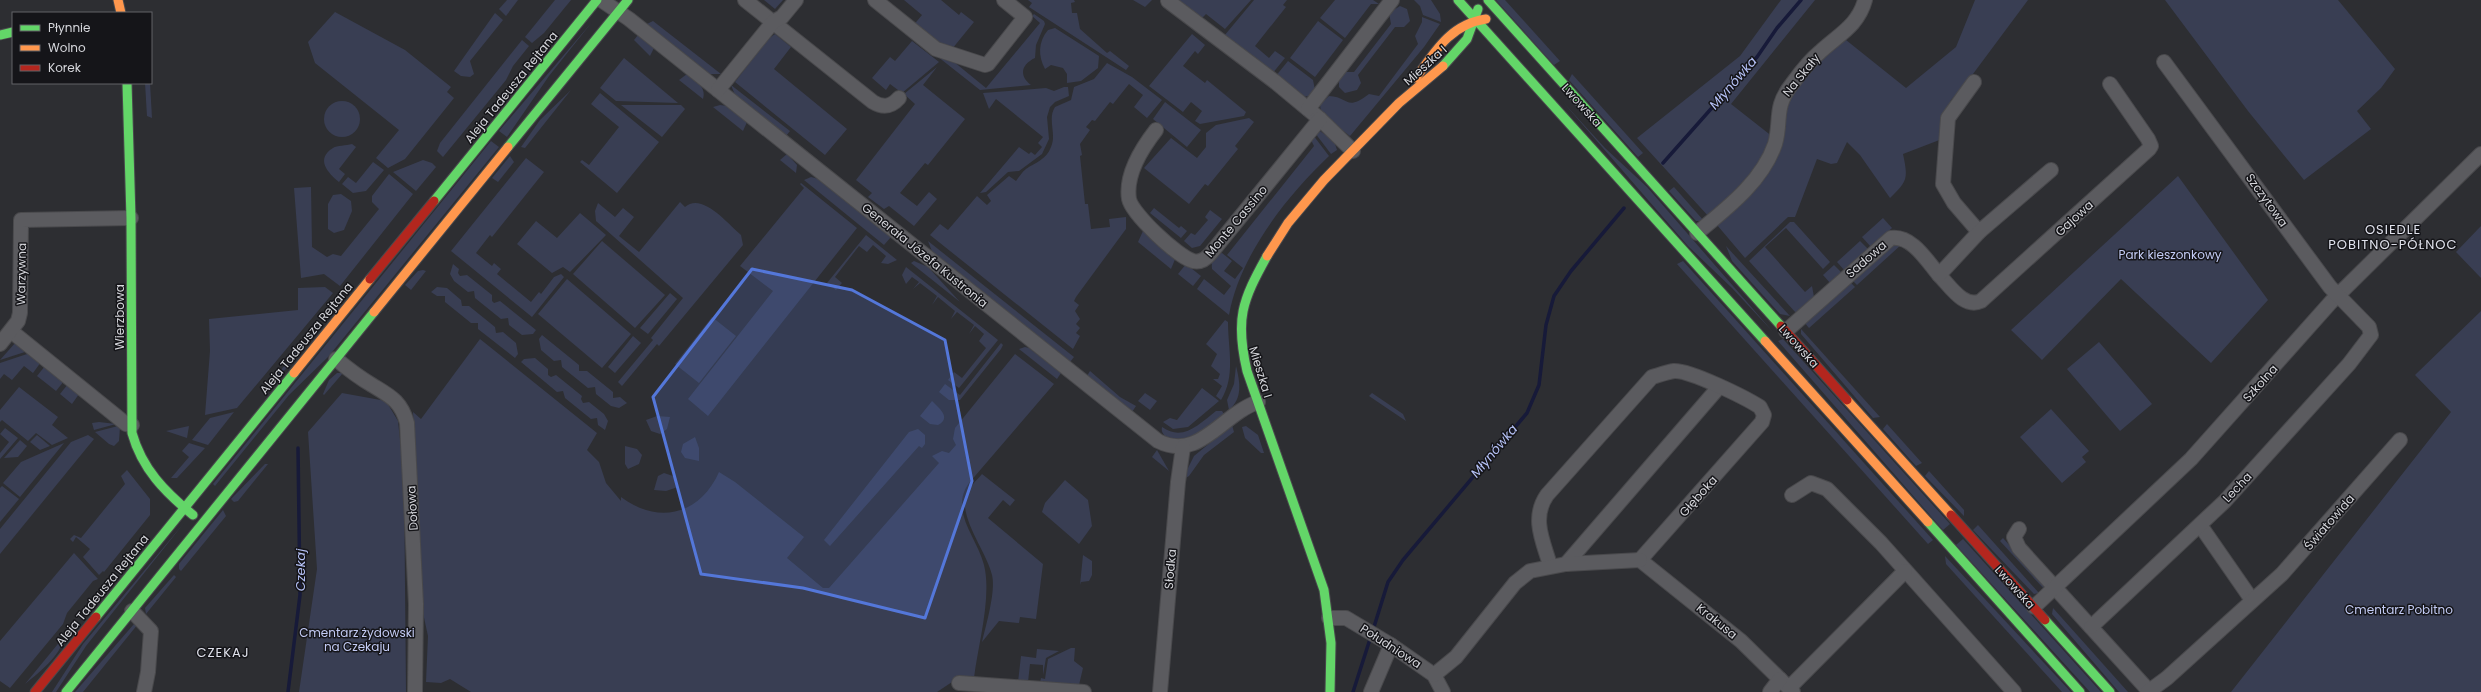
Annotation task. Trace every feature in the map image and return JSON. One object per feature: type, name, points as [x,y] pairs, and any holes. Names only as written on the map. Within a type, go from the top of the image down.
[{"type":"main road","points":[[118,0],[120,12]]},
{"type":"main road","name":"Aleja Tadeusza Rejtana","points":[[35,692],[597,0]]},
{"type":"main road","points":[[66,692],[628,0]]},
{"type":"main road","name":"Mieszka I","points":[[1451,0],[1455,14],[1452,32]]},
{"type":"main road","name":"Lwowska","points":[[1458,0],[2080,692]]},
{"type":"main road","name":"Mieszka I","points":[[1399,103],[1430,78],[1466,43],[1477,20],[1478,0]]},
{"type":"main road","name":"Lwowska","points":[[1488,0],[1697,233],[1779,335],[2034,607],[2110,692]]},
{"type":"main road","name":"Mieszka I","points":[[1330,692],[1331,644],[1321,578],[1258,402],[1240,346],[1240,320],[1249,292],[1276,241],[1292,216],[1308,196],[1399,103],[1452,32],[1465,23],[1477,20],[1488,19],[1511,26]]},
{"type":"main road","points":[[0,34],[12,32]]},
{"type":"main road","points":[[1466,43],[1479,42],[1500,46]]},
{"type":"main road","name":"Wierzbowa","points":[[127,84],[131,218],[132,425],[135,449],[145,470],[184,508],[203,523]]},
{"type":"main road","points":[[1748,323],[1763,333],[1779,335]]},
{"type":"street","name":"Generała Józefa Kustronia","points":[[601,0],[618,11],[1148,432],[1171,447],[1183,447]]},
{"type":"street","points":[[745,0],[880,106],[894,103],[899,98]]},
{"type":"street","points":[[718,90],[772,22],[782,17],[796,0]]},
{"type":"street","points":[[875,0],[936,49],[985,64],[988,64],[1025,17],[1004,0]]},
{"type":"street","points":[[1168,0],[1197,24],[1220,38],[1308,109],[1353,151]]},
{"type":"street","points":[[1308,109],[1392,0]]},
{"type":"street","name":"Na Skały","points":[[1697,233],[1739,197],[1758,176],[1774,144],[1778,111],[1785,92],[1820,52],[1848,30],[1858,16],[1865,0]]},
{"type":"street","name":"Szczytowa","points":[[2164,62],[2338,296],[2369,327],[2371,335]]},
{"type":"street","points":[[1974,82],[1948,118],[1943,184],[1954,203],[1979,232]]},
{"type":"street","name":"Gajowa","points":[[1939,275],[1966,302],[1976,304],[2146,152],[2150,143],[2110,84]]},
{"type":"street","name":"Monte Cassino","points":[[1156,130],[1138,156],[1128,190],[1129,200],[1135,212],[1146,225],[1186,258],[1194,262],[1206,259],[1320,119]]},
{"type":"street","name":"Szkolna","points":[[2034,607],[2191,460],[2338,296],[2481,154]]},
{"type":"street","points":[[1939,275],[1979,232],[2051,170]]},
{"type":"street","name":"Warzywna","points":[[11,331],[18,321],[21,304],[21,220],[131,218]]},
{"type":"street","name":"Sadowa","points":[[1779,335],[1891,238],[1898,237],[1909,242],[1939,275]]},
{"type":"street","points":[[0,344],[11,331],[126,424],[132,425]]},
{"type":"street","name":"Lecha","points":[[2091,627],[2200,525],[2250,473],[2349,364],[2371,335]]},
{"type":"street","name":"Dołowa","points":[[336,359],[373,386],[392,396],[404,412],[407,423],[416,604],[416,692]]},
{"type":"street","name":"Głęboka","points":[[1550,565],[1538,523],[1539,508],[1547,496],[1652,377],[1674,371],[1719,387],[1760,408],[1764,415],[1762,422],[1640,560]]},
{"type":"street","points":[[1566,564],[1574,552],[1719,387]]},
{"type":"street","points":[[1183,447],[1203,438],[1241,410],[1258,402]]},
{"type":"street","name":"Światowida","points":[[2148,691],[2168,678],[2312,542],[2400,440]]},
{"type":"street","name":"Słodka","points":[[1160,692],[1178,482],[1183,447]]},
{"type":"street","points":[[1792,495],[1811,483],[1827,489],[1881,543],[2014,692]]},
{"type":"street","points":[[2200,525],[2252,600]]},
{"type":"street","points":[[2019,529],[2014,537],[2019,548],[2148,691]]},
{"type":"street","points":[[1434,676],[1456,657],[1515,583],[1530,572],[1550,565],[1640,560]]},
{"type":"street","name":"Krakusa","points":[[1640,560],[1728,630],[1787,686]]},
{"type":"street","points":[[1770,692],[1787,686],[1905,571]]},
{"type":"street","points":[[132,611],[150,630],[148,672],[144,692]]},
{"type":"street","name":"Południowa","points":[[1328,618],[1346,618],[1387,642],[1434,676],[1443,692]]},
{"type":"street","points":[[1371,692],[1387,642]]},
{"type":"street","points":[[959,682],[1084,692]]},
{"type":"highlighted area","points":[[752,269],[852,290],[945,340],[972,481],[925,618],[803,588],[701,574],[653,397]]},
{"type":"green space","points":[[507,0],[518,0],[506,16],[499,9]]},
{"type":"green space","points":[[555,0],[571,0],[544,33],[532,43],[525,37]]},
{"type":"green space","points":[[764,0],[783,0],[775,9]]},
{"type":"green space","points":[[904,0],[941,0],[959,15],[961,12],[974,22],[952,49],[948,50],[912,27],[922,15]]},
{"type":"green space","points":[[1028,0],[1074,0],[1075,2],[1071,3],[1072,13],[1077,13],[1080,29],[1107,53],[1110,51],[1129,66],[1126,70],[1029,7],[1032,3]]},
{"type":"green space","points":[[1133,0],[1152,0],[1145,7]]},
{"type":"green space","points":[[1177,0],[1251,0],[1225,29],[1206,14],[1201,19]]},
{"type":"green space","points":[[1254,0],[1287,0],[1283,5],[1286,7],[1255,46],[1269,58],[1275,51],[1285,58],[1272,74],[1224,36]]},
{"type":"green space","points":[[1335,0],[1373,0],[1379,4],[1371,4],[1345,38],[1320,18]]},
{"type":"green space","points":[[1414,0],[1431,0],[1440,14],[1441,22],[1423,15],[1420,6]]},
{"type":"green space","points":[[1496,0],[1505,0],[1560,61],[1554,65]]},
{"type":"green space","points":[[1781,0],[1815,0],[1731,104],[1773,137],[1762,163],[1710,218],[1637,138],[1740,56]]},
{"type":"green space","points":[[1975,0],[2028,0],[1970,78],[1951,100],[1944,114],[1942,139],[1903,154],[1906,174],[1900,187],[1890,198],[1860,155],[1847,142],[1837,163],[1831,164],[1817,159],[1795,217],[1788,217],[1745,258],[1717,225],[1750,188],[1786,103],[1816,63],[1846,40],[1906,88],[1956,47]]},
{"type":"green space","points":[[2165,0],[2338,0],[2395,69],[2381,88],[2357,111],[2371,129],[2304,180],[2248,111]]},
{"type":"green space","points":[[1400,6],[1407,9],[1410,21],[1404,27],[1395,27],[1358,75],[1361,83],[1357,90],[1345,93],[1339,87],[1339,78],[1345,72],[1354,72],[1391,24],[1389,13]]},
{"type":"green space","points":[[335,12],[405,50],[451,87],[447,92],[454,98],[405,159],[388,168],[376,158],[399,130],[315,63],[308,42]]},
{"type":"green space","points":[[495,13],[503,20],[470,61],[474,74],[470,77],[461,76],[454,71]]},
{"type":"green space","points":[[1034,14],[1044,21],[1045,24],[1036,45],[1035,58],[1027,63],[1023,70],[1024,77],[1031,85],[980,90],[928,49],[948,57],[986,88],[1040,23],[1032,16]]},
{"type":"green space","points":[[1422,17],[1440,24],[1424,47],[1350,136],[1321,114],[1320,104],[1329,96],[1351,103],[1356,102],[1369,94],[1379,96],[1418,44],[1415,36],[1422,22]]},
{"type":"green space","points":[[653,21],[721,74],[709,74],[647,24]]},
{"type":"green space","points":[[1318,21],[1343,40],[1315,77],[1290,58]]},
{"type":"green space","points":[[592,22],[549,76],[507,137],[499,131]]},
{"type":"green space","points":[[1055,28],[1099,56],[1098,68],[1081,81],[1067,83],[1067,74],[1063,68],[1051,65],[1045,69],[1040,54],[1042,39],[1048,30]]},
{"type":"green space","points":[[775,34],[791,47],[774,69],[847,129],[825,155],[735,82],[767,40]]},
{"type":"green space","points":[[1192,34],[1205,45],[1198,54],[1195,51],[1183,66],[1205,83],[1207,80],[1246,112],[1244,116],[1200,124],[1195,121],[1202,111],[1191,102],[1183,112],[1149,86]]},
{"type":"green space","points":[[638,35],[654,48],[650,56],[634,40]]},
{"type":"green space","points":[[522,40],[529,46],[513,66],[506,80],[443,157],[437,151],[440,143]]},
{"type":"green space","points":[[912,41],[939,62],[902,93],[890,84],[886,90],[872,78],[890,57],[895,61]]},
{"type":"green space","points":[[624,58],[678,103],[616,101],[600,88]]},
{"type":"green space","points":[[1288,61],[1313,80],[1315,90],[1310,96],[1300,97],[1275,77]]},
{"type":"green space","points":[[1107,63],[1132,77],[1162,100],[1147,118],[1134,107],[1143,95],[1129,84],[1113,104],[1110,102],[1095,121],[1092,120],[1086,127],[1090,130],[1080,144],[1082,155],[1080,156],[1085,204],[1088,204],[1091,229],[1110,227],[1109,219],[1126,217],[1126,229],[1074,301],[1079,305],[1075,311],[1080,319],[1076,324],[1080,328],[1076,333],[1080,336],[1073,349],[930,235],[940,224],[948,230],[977,196],[987,205],[991,201],[987,195],[1009,176],[1016,181],[1025,170],[1044,158],[1053,142],[1052,116],[1055,107],[1071,100],[1074,87],[1094,79]]},
{"type":"green space","points":[[937,67],[923,85],[965,119],[928,165],[925,163],[900,193],[917,206],[929,192],[937,199],[914,226],[889,206],[884,209],[868,197],[872,193],[856,180],[915,104],[904,94]]},
{"type":"green space","points":[[687,74],[697,81],[702,87],[704,95],[703,99],[679,80]]},
{"type":"green space","points":[[1572,74],[1643,153],[1638,157],[1569,80]]},
{"type":"green space","points":[[145,84],[150,84],[152,118],[147,116]]},
{"type":"green space","points":[[731,85],[790,131],[786,136],[735,95]]},
{"type":"green space","points":[[1068,87],[1069,96],[1055,102],[1050,107],[1047,117],[1049,139],[1042,154],[1019,171],[1008,172],[986,192],[980,193],[1019,147],[1029,154],[1031,152],[1035,155],[1042,147],[1038,143],[1043,137],[996,99],[989,109],[983,93],[1046,88],[1054,91]]},
{"type":"green space","points":[[571,90],[525,148],[521,147],[540,120]]},
{"type":"green space","points":[[600,93],[659,142],[617,193],[580,162],[582,160],[589,165],[619,127],[591,104]]},
{"type":"green space","points":[[346,101],[355,106],[359,112],[359,126],[355,132],[346,137],[338,137],[329,132],[325,126],[324,115],[329,106],[335,102]]},
{"type":"green space","points":[[1165,102],[1201,130],[1187,147],[1153,119]]},
{"type":"green space","points":[[1563,102],[1605,148],[1647,187],[1773,332],[1732,288],[1688,246]]},
{"type":"green space","points":[[621,105],[681,105],[685,109],[662,137]]},
{"type":"green space","points":[[720,105],[727,106],[747,122],[743,131],[713,107]]},
{"type":"green space","points":[[1249,118],[1254,122],[1235,146],[1238,149],[1208,186],[1205,184],[1189,204],[1144,168],[1171,138],[1197,158],[1206,147],[1206,133],[1216,125]]},
{"type":"green space","points":[[1320,131],[1334,141],[1337,150],[1331,154],[1315,133]]},
{"type":"green space","points":[[1313,135],[1329,156],[1297,190],[1267,228],[1243,271],[1229,315],[1197,289],[1204,279],[1224,295],[1231,286],[1212,269],[1213,258],[1222,253],[1232,261],[1224,271],[1235,279],[1243,268],[1227,255],[1314,146],[1310,138]]},
{"type":"green space","points":[[491,141],[499,147],[328,357],[289,395],[215,486],[213,484]]},
{"type":"green space","points":[[352,144],[356,147],[339,169],[345,174],[339,182],[325,166],[325,157],[328,152],[335,147]]},
{"type":"green space","points":[[787,154],[797,165],[796,173],[780,160]]},
{"type":"green space","points":[[510,156],[514,162],[498,182],[492,178]]},
{"type":"green space","points":[[526,158],[544,172],[492,237],[490,235],[476,253],[492,266],[494,263],[501,269],[497,274],[531,302],[539,292],[541,294],[554,277],[561,274],[564,277],[532,317],[451,251]]},
{"type":"green space","points":[[423,160],[432,163],[436,167],[416,191],[393,172]]},
{"type":"green space","points":[[373,162],[384,170],[366,191],[353,193],[342,184],[348,177],[356,183]]},
{"type":"green space","points":[[389,174],[413,194],[340,286],[324,274],[301,278],[294,188],[311,187],[312,247],[327,257],[333,254],[341,256],[379,209],[372,202],[372,196]]},
{"type":"green space","name":"Park kieszonkowy","points":[[2178,176],[2268,300],[2211,363],[2121,279],[2042,360],[2011,330]]},
{"type":"green space","points":[[811,177],[819,179],[891,237],[884,245],[804,180]]},
{"type":"green space","points":[[801,183],[857,228],[708,416],[688,399],[773,291],[740,266],[804,188],[800,184]]},
{"type":"green space","points":[[1674,187],[1704,221],[1696,221],[1669,191]]},
{"type":"green space","points":[[341,194],[351,201],[352,211],[344,230],[334,233],[328,229],[328,204],[333,195]]},
{"type":"green space","points":[[680,202],[685,207],[692,203],[707,206],[722,217],[741,235],[743,245],[659,346],[657,344],[622,386],[618,382],[653,340],[651,338],[683,298],[596,221],[595,211],[598,203],[615,217],[623,208],[634,217],[619,236],[639,252]]},
{"type":"green space","points":[[1154,208],[1179,228],[1181,226],[1187,231],[1181,238],[1150,213]]},
{"type":"green space","points":[[1210,210],[1222,219],[1200,246],[1192,248],[1184,241],[1191,233],[1195,235],[1208,220],[1205,217]]},
{"type":"green space","points":[[580,213],[606,235],[570,272],[563,267],[552,273],[517,244],[536,221],[557,238]]},
{"type":"green space","points":[[1883,218],[1892,228],[1871,247],[1862,237]]},
{"type":"green space","points":[[1790,222],[1794,222],[1830,262],[1823,269],[1786,228],[1765,247],[1805,292],[1812,286],[1814,297],[1796,313],[1749,261]]},
{"type":"green space","points":[[2481,226],[2481,278],[2456,252]]},
{"type":"green space","points":[[1143,231],[1176,257],[1171,269],[1138,242]]},
{"type":"green space","points":[[866,235],[897,260],[888,264],[881,263],[886,256],[873,245],[867,252],[859,246],[835,277],[842,283],[836,290],[827,283]]},
{"type":"green space","points":[[602,241],[665,295],[635,328],[573,274]]},
{"type":"green space","points":[[928,241],[1074,357],[1070,362],[933,254]]},
{"type":"green space","points":[[1860,241],[1868,249],[1845,271],[1837,262]]},
{"type":"green space","points":[[1902,244],[1857,285],[1851,279],[1889,245]]},
{"type":"green space","points":[[1726,246],[1790,316],[1780,314],[1732,261]]},
{"type":"green space","points":[[914,261],[928,267],[960,302],[911,263]]},
{"type":"green space","points":[[1683,261],[1933,540],[1928,544],[1677,264]]},
{"type":"green space","points":[[453,264],[459,269],[458,273],[460,276],[467,275],[492,295],[492,301],[494,303],[500,301],[536,330],[533,334],[522,335],[509,325],[508,318],[501,319],[475,298],[474,291],[468,292],[454,281],[450,274]]},
{"type":"green space","points":[[1186,264],[1201,276],[1193,286],[1178,274]]},
{"type":"green space","points":[[1834,265],[1842,273],[1831,284],[1823,275]]},
{"type":"green space","points":[[906,267],[998,340],[959,388],[948,380],[954,372],[962,378],[986,348],[979,341],[984,334],[975,326],[969,334],[974,325],[957,312],[951,319],[955,311],[938,297],[932,305],[937,296],[920,283],[913,289],[919,282],[912,277],[906,284],[902,275]]},
{"type":"green space","points":[[418,271],[426,271],[411,290],[405,285]]},
{"type":"green space","points":[[567,279],[631,334],[602,368],[538,314]]},
{"type":"green space","points":[[1849,281],[1855,287],[1809,328],[1804,322]]},
{"type":"green space","points":[[325,287],[333,293],[237,408],[205,415],[210,351],[209,319],[298,310],[298,288]]},
{"type":"green space","points":[[437,287],[447,288],[461,300],[462,306],[469,306],[495,327],[496,333],[503,332],[516,343],[518,354],[515,358],[478,329],[478,323],[471,323],[445,302],[445,296],[437,296],[431,292]]},
{"type":"green space","points":[[670,293],[677,299],[648,334],[640,328]]},
{"type":"green space","name":"Cmentarz Pobitno","points":[[2481,311],[2481,692],[2231,692],[2451,412],[2415,375]]},
{"type":"green space","points":[[712,317],[736,336],[699,383],[675,364]]},
{"type":"green space","points":[[1225,320],[1228,322],[1230,372],[1226,391],[1221,400],[1216,396],[1222,386],[1213,379],[1218,379],[1220,374],[1211,366],[1217,354],[1206,344]]},
{"type":"green space","points":[[1801,329],[1880,417],[1873,418],[1801,334]]},
{"type":"green space","points":[[542,335],[579,365],[579,371],[587,371],[613,392],[613,398],[620,397],[627,403],[619,408],[611,406],[596,394],[595,387],[588,388],[562,367],[561,360],[554,361],[541,350],[539,339]]},
{"type":"green space","points":[[633,336],[641,343],[615,373],[608,367]]},
{"type":"green space","points":[[480,339],[597,433],[587,450],[599,462],[606,483],[621,501],[621,497],[635,506],[649,511],[663,513],[677,511],[689,506],[701,498],[711,487],[719,472],[735,482],[804,537],[787,558],[823,588],[829,588],[939,463],[932,456],[942,451],[949,453],[956,445],[953,439],[955,428],[1015,354],[1054,384],[969,483],[964,493],[962,504],[963,514],[966,524],[981,555],[986,578],[984,621],[974,678],[958,678],[937,692],[471,692],[450,679],[441,683],[426,682],[428,636],[423,613],[413,412],[421,419]]},
{"type":"green space","points":[[1783,339],[1950,524],[1943,530],[1778,341]]},
{"type":"green space","points":[[16,342],[28,351],[0,360]]},
{"type":"green space","points":[[2099,342],[2152,404],[2120,431],[2067,369]]},
{"type":"green space","points":[[1001,343],[1003,345],[1001,349],[960,400],[949,400],[939,392],[945,384],[960,395]]},
{"type":"green space","points":[[1025,347],[1029,348],[1061,373],[1057,379],[1019,349]]},
{"type":"green space","points":[[298,350],[298,357],[262,392]]},
{"type":"green space","points":[[30,353],[41,362],[33,373],[24,366],[12,380],[4,374],[0,379],[0,363]]},
{"type":"green space","points":[[535,358],[548,369],[548,375],[551,377],[556,375],[582,396],[581,399],[583,403],[589,402],[604,414],[608,421],[605,430],[598,425],[597,418],[591,419],[565,398],[563,391],[557,392],[521,362],[524,359]]},
{"type":"green space","points":[[45,366],[64,381],[56,391],[37,376]]},
{"type":"green space","points":[[1236,366],[1239,378],[1239,390],[1237,400],[1229,410],[1227,400],[1234,384]]},
{"type":"green space","points":[[1090,371],[1120,397],[1136,406],[1132,412],[1087,376]]},
{"type":"green space","points":[[337,373],[343,373],[324,395],[323,394],[329,380]]},
{"type":"green space","points":[[68,384],[79,394],[72,404],[60,394]]},
{"type":"green space","points":[[19,387],[58,417],[52,425],[68,438],[52,445],[36,433],[28,441],[2,420],[0,422],[0,410]]},
{"type":"green space","points":[[1202,388],[1219,401],[1188,427],[1173,429],[1163,422],[1170,418],[1177,420]]},
{"type":"green space","name":"Cmentarz żydowski na Czekaju","points":[[342,393],[386,401],[398,421],[404,478],[406,692],[299,692],[317,569],[308,432]]},
{"type":"green space","points":[[1145,393],[1157,401],[1150,410],[1138,401]]},
{"type":"green space","points":[[1372,393],[1403,414],[1406,421],[1369,396]]},
{"type":"green space","points":[[932,401],[941,410],[944,416],[942,422],[938,425],[930,424],[920,416]]},
{"type":"green space","points":[[2051,409],[2089,451],[2082,457],[2086,462],[2062,483],[2020,437]]},
{"type":"green space","points":[[1216,411],[1222,411],[1224,414],[1205,430],[1190,438],[1174,440],[1163,434],[1162,427],[1177,433],[1190,430]]},
{"type":"green space","points":[[234,412],[208,445],[192,440],[210,418]]},
{"type":"green space","points":[[657,416],[670,417],[667,429],[660,434],[651,431],[646,420]]},
{"type":"green space","points":[[99,422],[116,424],[94,430],[92,423]]},
{"type":"green space","points":[[1887,424],[1922,463],[1916,466],[1883,429]]},
{"type":"green space","points":[[1232,425],[1234,432],[1204,455],[1189,476],[1182,480],[1194,456]]},
{"type":"green space","points":[[118,426],[120,427],[119,441],[114,446],[109,444],[95,432]]},
{"type":"green space","points":[[189,426],[187,438],[166,431]]},
{"type":"green space","points":[[1246,426],[1258,435],[1264,453],[1261,453],[1245,438],[1242,427]]},
{"type":"green space","points":[[5,428],[18,438],[0,459],[0,453],[9,442],[0,434]]},
{"type":"green space","points":[[918,429],[925,435],[925,444],[922,448],[919,446],[830,546],[824,540],[909,432]]},
{"type":"green space","points":[[37,435],[50,446],[40,450],[30,442]]},
{"type":"green space","points":[[88,435],[94,439],[0,554],[0,529],[71,442]]},
{"type":"green space","points":[[695,437],[699,448],[699,461],[685,458],[681,452],[683,444]]},
{"type":"green space","points":[[20,440],[27,446],[18,457],[4,458]]},
{"type":"green space","points":[[64,443],[20,497],[3,483],[21,462]]},
{"type":"green space","points":[[189,443],[205,448],[177,478],[171,478],[189,457],[182,451]]},
{"type":"green space","points":[[625,446],[637,449],[642,455],[639,464],[628,469],[625,464]]},
{"type":"green space","points":[[1157,450],[1169,471],[1152,457]]},
{"type":"green space","points":[[265,464],[268,464],[238,501],[234,502],[231,499]]},
{"type":"green space","points":[[127,470],[150,499],[150,515],[104,572],[103,571],[99,575],[83,557],[90,549],[76,537],[73,542],[70,539],[74,535],[81,538],[125,484],[121,476]]},
{"type":"green space","points":[[1929,471],[1964,510],[1964,516],[1925,476]]},
{"type":"green space","points":[[664,473],[673,476],[678,487],[666,491],[654,490],[658,476]]},
{"type":"green space","points":[[982,474],[1015,500],[1010,506],[1003,500],[988,518],[1043,564],[1036,619],[1020,617],[1019,623],[999,621],[982,642],[990,608],[993,582],[989,566],[967,517],[965,499],[970,489]]},
{"type":"green space","points":[[1065,480],[1088,500],[1092,526],[1079,544],[1042,512],[1045,503]]},
{"type":"green space","points":[[2,486],[19,499],[0,522],[0,488]]},
{"type":"green space","points":[[223,510],[226,516],[181,571],[179,569],[179,564]]},
{"type":"green space","points":[[184,523],[86,646],[56,692],[52,692],[83,644]]},
{"type":"green space","points":[[1978,525],[2039,593],[2034,594],[1973,530]]},
{"type":"green space","points":[[2003,538],[2042,582],[2044,589],[2000,541]]},
{"type":"green space","points":[[1963,539],[2101,692],[2090,692],[1956,545]]},
{"type":"green space","points":[[74,553],[98,579],[93,581],[67,613],[63,624],[10,688],[0,681],[0,641]]},
{"type":"green space","points":[[1083,555],[1092,561],[1092,575],[1089,581],[1081,582],[1080,585]]},
{"type":"green space","points":[[1945,556],[2071,692],[2062,692],[1946,564]]},
{"type":"green space","points":[[174,575],[176,577],[146,614],[145,608]]},
{"type":"green space","points":[[2053,608],[2128,692],[2119,692],[2052,614]]},
{"type":"green space","points":[[134,624],[138,624],[83,692],[75,692]]},
{"type":"green space","points":[[62,639],[59,651],[25,684]]},
{"type":"green space","points":[[1071,648],[1075,648],[1074,661],[1083,668],[1079,685],[1040,683],[1041,678],[1045,679],[1048,659]]},
{"type":"green space","points":[[1037,649],[1059,651],[1046,658],[1043,675],[1043,665],[1030,664],[1028,682],[1018,682],[1021,656],[1036,658]]},
{"type":"waterway","name":"Młynówka","points":[[1663,163],[1757,57],[1777,28],[1801,0]]},
{"type":"waterway","name":"Młynówka","points":[[1373,630],[1388,582],[1403,560],[1527,413],[1539,385],[1546,325],[1554,296],[1571,271],[1624,208]]},
{"type":"waterway","name":"Czekaj","points":[[288,692],[300,595],[298,448]]},
{"type":"waterway","name":"Młynówka","points":[[1353,692],[1371,636]]},
{"type":"traffic: fast","points":[[434,201],[597,0]]},
{"type":"traffic: fast","points":[[508,147],[628,0]]},
{"type":"traffic: fast","points":[[1458,0],[1765,341]]},
{"type":"traffic: fast","points":[[1488,0],[1781,326]]},
{"type":"traffic: fast","points":[[1443,66],[1467,39],[1478,9]]},
{"type":"traffic: fast","points":[[0,35],[12,32]]},
{"type":"traffic: fast","points":[[127,84],[131,218],[132,433],[136,446],[148,469],[173,498],[193,515]]},
{"type":"traffic: fast","points":[[1267,256],[1258,272],[1243,311],[1241,324],[1243,353],[1247,371],[1324,590],[1331,643],[1330,692]]},
{"type":"traffic: fast","points":[[66,692],[374,312]]},
{"type":"traffic: fast","points":[[96,617],[294,373]]},
{"type":"traffic: fast","points":[[1928,522],[2080,692]]},
{"type":"traffic: fast","points":[[2045,620],[2110,692]]},
{"type":"traffic: slow","points":[[118,0],[121,12]]},
{"type":"traffic: slow","points":[[1416,78],[1437,49],[1453,33],[1474,22],[1486,19]]},
{"type":"traffic: slow","points":[[1267,256],[1288,223],[1324,180],[1399,103],[1443,66]]},
{"type":"traffic: slow","points":[[374,312],[508,147]]},
{"type":"traffic: slow","points":[[294,373],[370,279]]},
{"type":"traffic: slow","points":[[1765,341],[1928,522]]},
{"type":"traffic: slow","points":[[1847,400],[1951,515]]},
{"type":"traffic: jam","points":[[370,279],[434,201]]},
{"type":"traffic: jam","points":[[1781,326],[1847,400]]},
{"type":"traffic: jam","points":[[1951,515],[2045,620]]},
{"type":"traffic: jam","points":[[35,692],[96,617]]},
{"type":"district","name":"OSIEDLE POBITNO-PÓŁNOC","points":[[2393,236]]},
{"type":"district","name":"CZEKAJ","points":[[223,652]]}]
